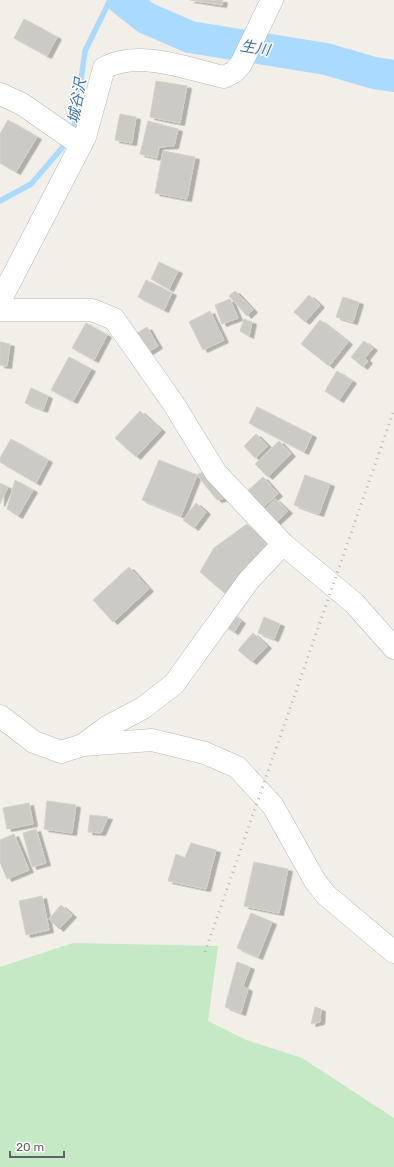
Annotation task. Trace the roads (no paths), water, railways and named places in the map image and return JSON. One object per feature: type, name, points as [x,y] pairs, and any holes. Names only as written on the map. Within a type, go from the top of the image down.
[{"type":"street","points":[[0,301],[80,144],[85,137],[104,68],[113,63],[127,61],[155,62],[224,77],[234,72],[241,64],[269,7]]},
{"type":"street","points":[[0,94],[22,104],[38,114],[80,144]]},
{"type":"street","points":[[0,310],[92,310],[114,318],[172,403],[216,473],[283,544],[354,603],[394,648]]},
{"type":"street","points":[[83,745],[107,727],[143,708],[174,684],[249,580],[283,544]]},
{"type":"street","points":[[0,716],[34,742],[61,752],[83,745],[152,740],[205,753],[237,767],[273,806],[315,881],[326,895],[394,952]]},
{"type":"waterway","name":"城谷沢","points":[[71,132],[75,123],[85,51],[110,0]]},
{"type":"waterway","name":"生川","points":[[123,0],[146,18],[190,37],[326,59],[374,73],[394,76]]},
{"type":"waterway","name":"城谷沢","points":[[0,201],[31,184],[62,148],[66,139]]},
{"type":"railway","points":[[205,952],[394,410]]}]
